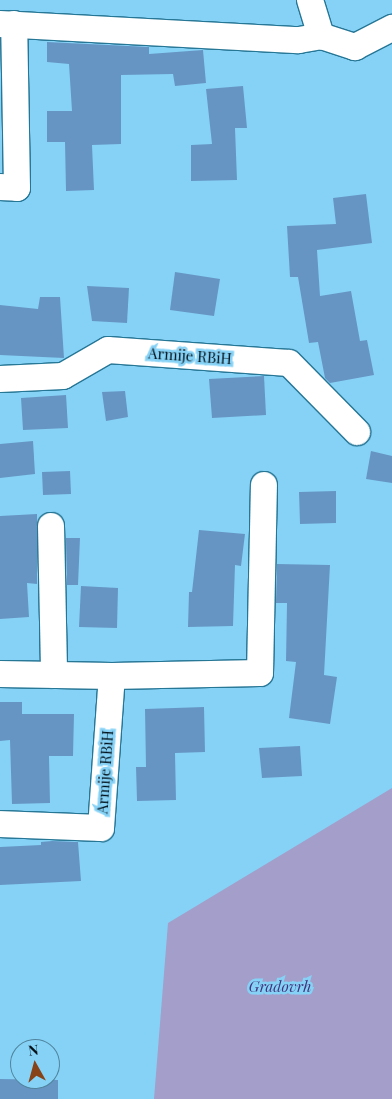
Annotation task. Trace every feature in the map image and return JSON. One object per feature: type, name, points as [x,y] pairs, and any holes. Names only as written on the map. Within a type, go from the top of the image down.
[{"type":"street","points":[[310,0],[321,36]]},
{"type":"street","points":[[0,187],[17,188],[7,24],[299,40],[321,36],[355,47],[392,28]]},
{"type":"street","name":"Armije RBiH","points":[[0,379],[63,376],[108,350],[289,363],[357,432]]},
{"type":"street","points":[[0,674],[112,676],[260,673],[264,485]]},
{"type":"street","points":[[51,526],[54,675]]},
{"type":"street","name":"Armije RBiH","points":[[0,824],[101,828],[112,676]]},
{"type":"green space","name":"Gradovrh","points":[[392,788],[392,1099],[154,1099],[168,923]]},
{"type":"building","points":[[47,42],[149,47],[149,54],[203,50],[206,83],[175,86],[173,74],[121,75],[121,144],[92,145],[94,190],[66,191],[65,142],[47,142],[47,111],[72,111],[69,64],[47,62]]},
{"type":"building","points":[[243,86],[247,128],[235,128],[237,180],[191,181],[191,145],[212,144],[206,89]]},
{"type":"building","points":[[366,194],[372,243],[317,250],[320,296],[351,291],[360,341],[367,340],[374,375],[330,383],[325,378],[318,342],[309,343],[298,277],[290,277],[287,226],[336,224],[333,198]]},
{"type":"building","points":[[175,272],[220,279],[214,316],[170,310]]},
{"type":"building","points":[[87,286],[129,288],[127,323],[92,321]]},
{"type":"building","points":[[40,297],[60,297],[64,358],[0,355],[0,305],[38,309]]},
{"type":"building","points":[[264,376],[266,415],[212,418],[209,379]]},
{"type":"building","points":[[125,391],[128,417],[106,421],[102,392]]},
{"type":"building","points":[[66,395],[68,428],[23,430],[21,398]]},
{"type":"building","points":[[33,441],[35,474],[0,478],[0,444]]},
{"type":"building","points":[[371,451],[392,456],[392,483],[366,479]]},
{"type":"building","points":[[70,471],[71,494],[43,495],[42,472]]},
{"type":"building","points":[[336,491],[336,523],[300,524],[299,492]]},
{"type":"building","points":[[37,514],[37,584],[27,583],[29,617],[0,619],[0,516]]},
{"type":"building","points":[[199,530],[245,534],[241,566],[235,565],[233,626],[188,627],[189,592],[192,592]]},
{"type":"building","points":[[66,538],[80,538],[78,585],[67,585]]},
{"type":"building","points":[[277,564],[330,565],[324,675],[337,677],[330,724],[289,718],[296,662],[286,661],[287,603],[276,603]]},
{"type":"building","points":[[81,586],[118,588],[117,628],[79,627]]},
{"type":"building","points":[[0,702],[22,702],[22,714],[74,714],[73,756],[49,756],[50,803],[12,804],[10,740],[0,741]]},
{"type":"building","points":[[204,707],[205,752],[175,753],[176,800],[137,801],[136,767],[146,767],[145,709]]},
{"type":"building","points":[[300,746],[302,776],[262,778],[259,748]]},
{"type":"building","points":[[41,842],[78,842],[81,881],[0,885],[0,847],[41,845]]},
{"type":"building","points":[[0,1079],[10,1079],[10,1089],[58,1089],[58,1099],[0,1099]]}]
